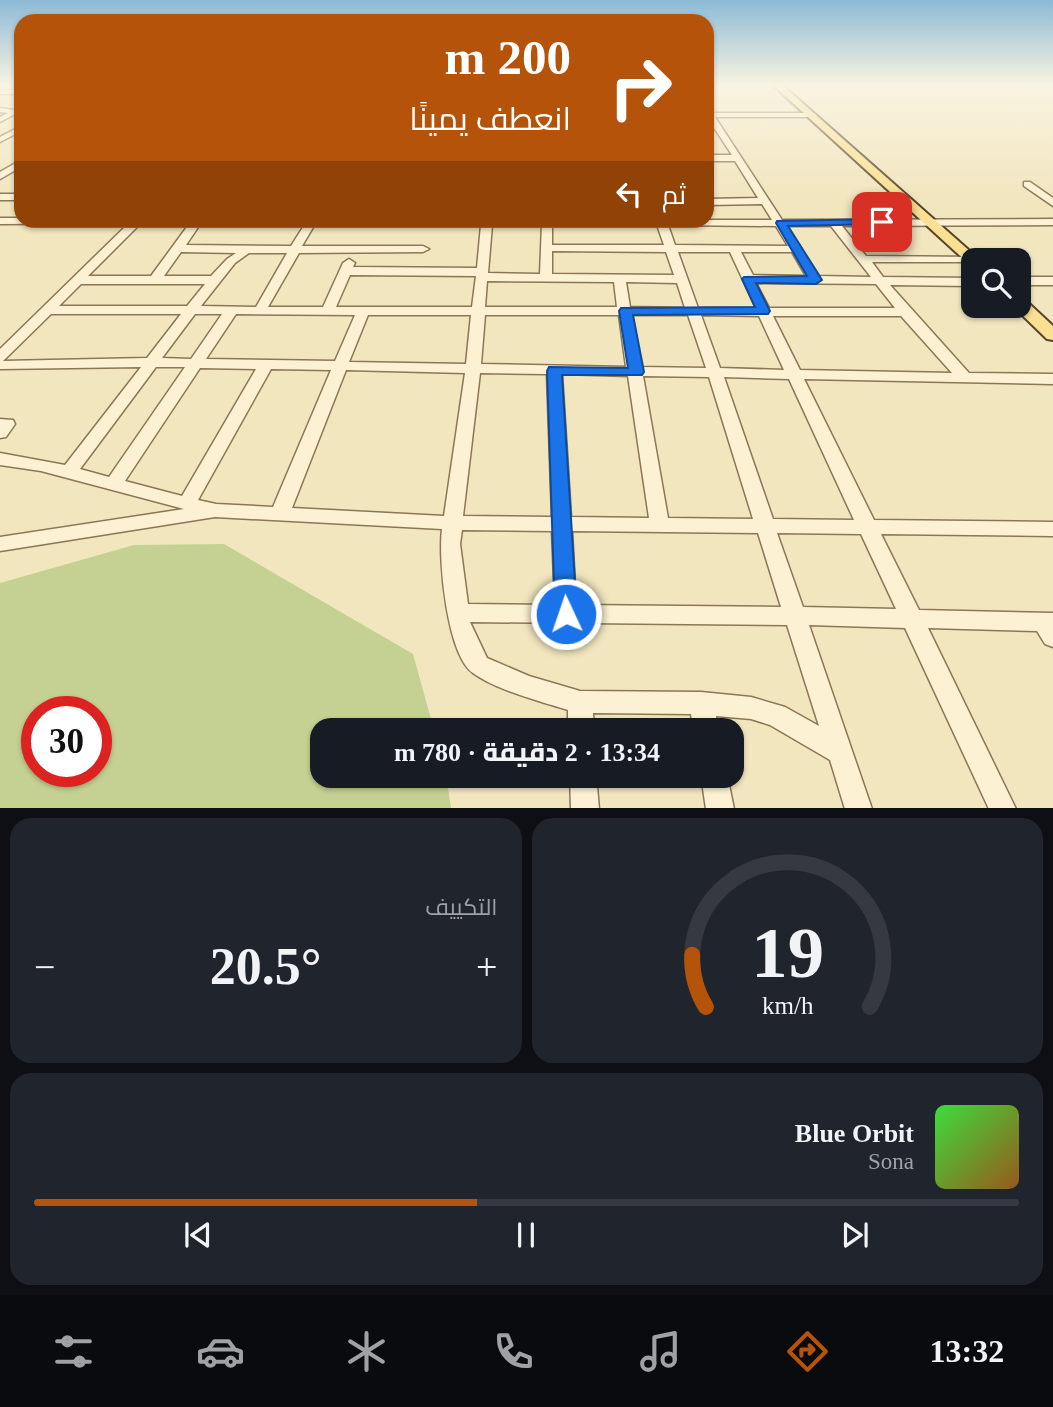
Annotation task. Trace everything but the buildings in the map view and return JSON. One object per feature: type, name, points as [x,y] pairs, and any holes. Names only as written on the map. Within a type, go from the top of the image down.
[{"type":"main road","points":[[821,123],[961,249]]},
{"type":"main road","points":[[1031,314],[1053,335]]},
{"type":"street","points":[[715,123],[816,280]]},
{"type":"street","points":[[714,128],[719,128]]},
{"type":"street","points":[[714,158],[738,158]]},
{"type":"street","points":[[1027,184],[1053,203]]},
{"type":"street","points":[[714,202],[766,201]]},
{"type":"street","points":[[714,222],[1053,222]]},
{"type":"street","points":[[833,222],[905,312],[965,378]]},
{"type":"street","points":[[0,357],[131,228]]},
{"type":"street","points":[[155,280],[192,228]]},
{"type":"street","points":[[260,310],[308,228]]},
{"type":"street","points":[[417,271],[428,228]]},
{"type":"street","points":[[486,228],[473,369],[450,544],[460,629],[479,665],[525,686],[580,702],[701,703],[751,708],[776,715],[840,752]]},
{"type":"street","points":[[546,278],[547,228]]},
{"type":"street","points":[[664,228],[716,374],[859,808]]},
{"type":"street","points":[[177,248],[424,248]]},
{"type":"street","points":[[328,310],[356,248]]},
{"type":"street","points":[[546,248],[797,249]]},
{"type":"street","points":[[734,249],[1003,808]]},
{"type":"street","points":[[68,472],[214,280],[231,261],[243,254],[243,250]]},
{"type":"street","points":[[863,259],[961,260]]},
{"type":"street","points":[[346,271],[417,271],[546,278],[683,279]]},
{"type":"street","points":[[619,278],[637,372],[660,525]]},
{"type":"street","points":[[748,279],[961,282]]},
{"type":"street","points":[[78,280],[214,280]]},
{"type":"street","points":[[1031,281],[1053,281]]},
{"type":"street","points":[[47,310],[905,312]]},
{"type":"street","points":[[113,484],[232,310]]},
{"type":"street","points":[[280,514],[363,310]]},
{"type":"street","points":[[0,365],[153,362],[1053,379]]},
{"type":"street","points":[[187,503],[267,365]]},
{"type":"street","points":[[554,371],[566,614]]},
{"type":"street","points":[[0,424],[7,424],[0,433]]},
{"type":"street","points":[[0,459],[68,472],[216,511]]},
{"type":"street","points":[[0,544],[216,511],[452,523],[1053,528]]},
{"type":"street","points":[[458,613],[795,616],[1050,627]]},
{"type":"street","points":[[580,702],[581,718]]},
{"type":"street","points":[[701,703],[704,718]]},
{"type":"street","points":[[583,788],[584,808]]},
{"type":"street","points":[[716,788],[720,808]]},
{"type":"green space","points":[[224,544],[413,654],[431,718],[310,718],[310,788],[448,788],[451,808],[0,808],[0,583],[134,545]]},
{"type":"route","points":[[566,614],[554,371],[637,372],[625,311],[764,311],[748,279],[816,280],[781,223],[882,222]]}]
